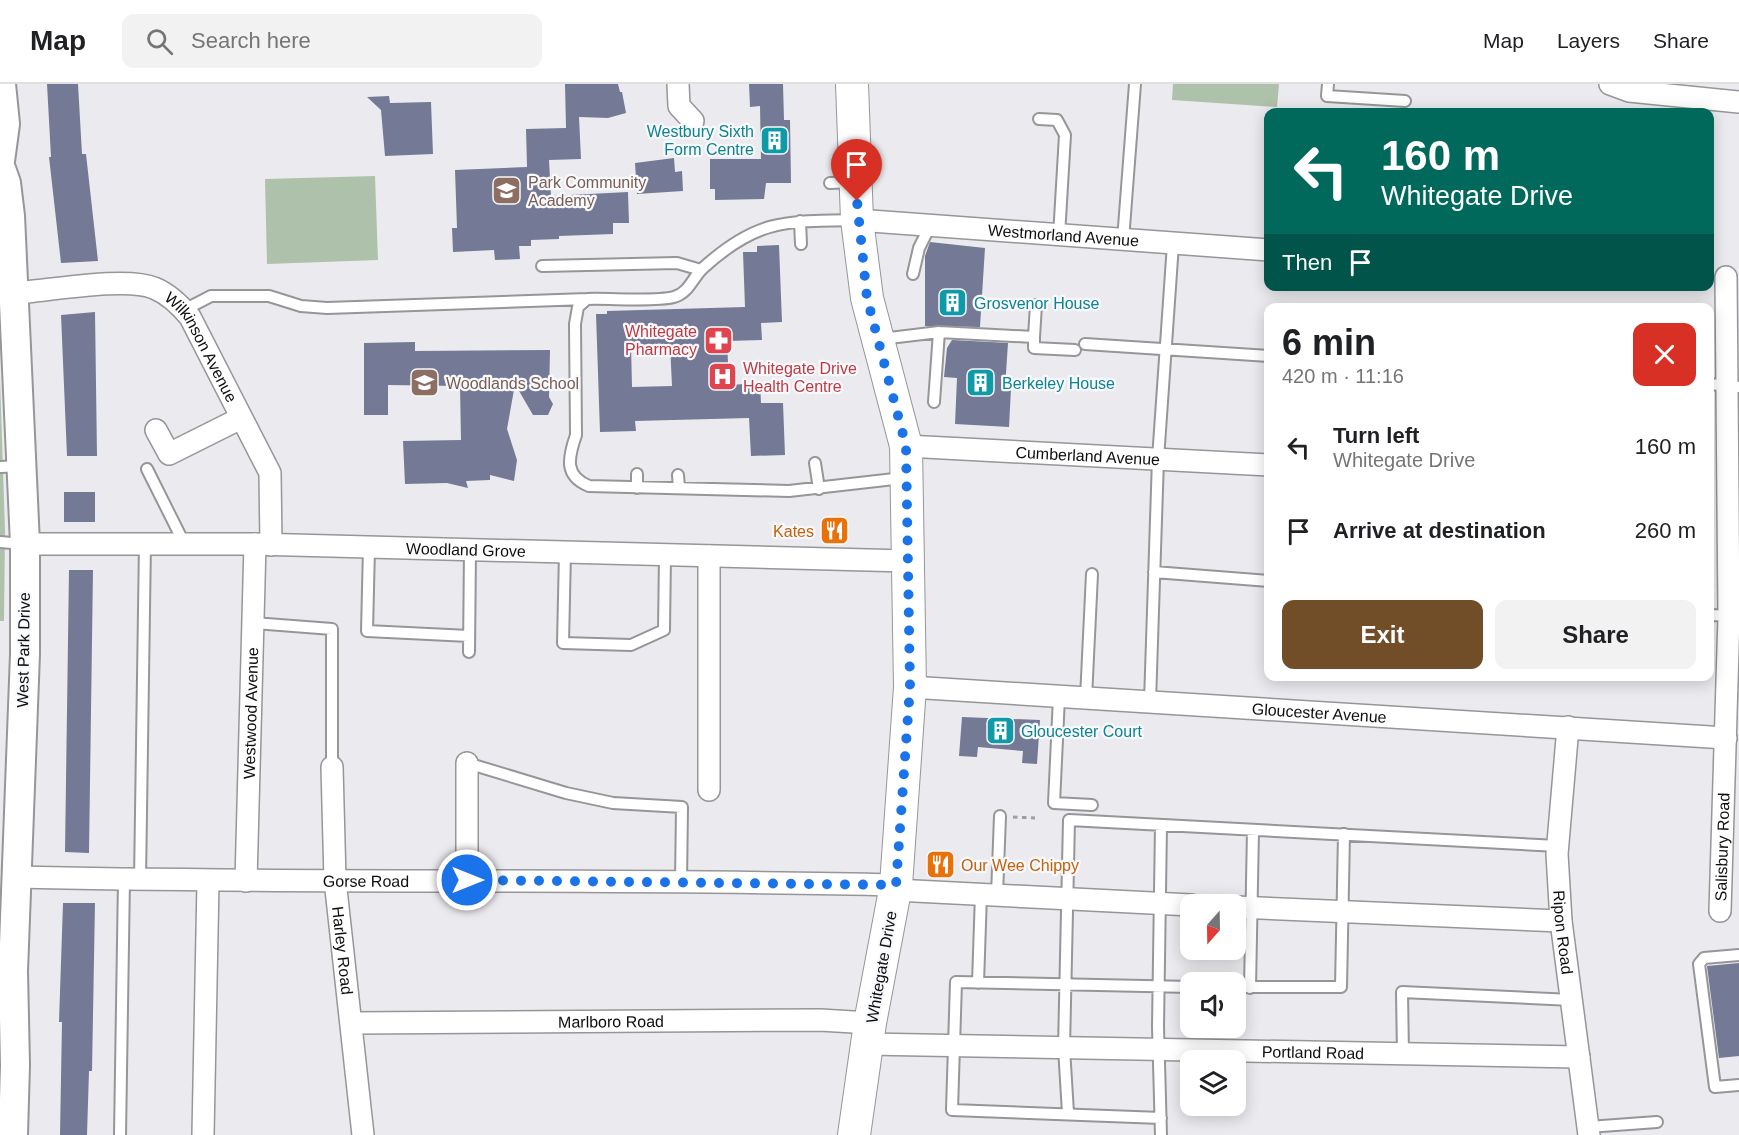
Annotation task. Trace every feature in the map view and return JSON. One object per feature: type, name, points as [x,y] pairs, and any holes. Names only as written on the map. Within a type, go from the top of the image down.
[{"type":"main road","name":"Whitegate Drive","points":[[852,84],[843,183],[857,220],[867,298],[906,446],[910,687],[895,888],[868,1033],[854,1135]]},
{"type":"street","points":[[0,161],[5,124],[1,84]]},
{"type":"street","points":[[678,84],[679,106],[693,121]]},
{"type":"street","points":[[1610,84],[1629,91],[1739,102]]},
{"type":"street","name":"West Park Drive","points":[[0,166],[6,183],[10,216],[15,293],[11,467],[12,543],[24,654],[8,1066],[13,1135]]},
{"type":"street","name":"Westmorland Avenue","points":[[857,220],[1264,250]]},
{"type":"street","name":"Salisbury Road","points":[[1720,911],[1726,738],[1725,277]]},
{"type":"street","name":"Wilkinson Avenue","points":[[15,293],[122,284],[152,287],[176,301],[184,310],[270,473],[263,545]]},
{"type":"street","points":[[156,430],[169,454],[241,418]]},
{"type":"street","name":"Cumberland Avenue","points":[[906,446],[1264,465]]},
{"type":"street","name":"Woodland Grove","points":[[12,543],[184,543],[907,561]]},
{"type":"street","name":"Westwood Avenue","points":[[246,881],[253,623],[263,545]]},
{"type":"street","points":[[709,556],[709,790]]},
{"type":"street","name":"Gloucester Avenue","points":[[910,687],[1726,738]]},
{"type":"street","name":"Ripon Road","points":[[1568,727],[1558,846],[1561,921],[1589,1131]]},
{"type":"street","points":[[467,763],[467,880]]},
{"type":"street","name":"Harley Road","points":[[332,767],[335,879],[363,1135]]},
{"type":"street","name":"Gorse Road","points":[[16,877],[208,882],[335,879],[681,882],[895,888],[1180,904]]},
{"type":"street","points":[[203,1135],[208,882]]},
{"type":"street","points":[[1246,908],[1561,921]]},
{"type":"street","name":"Marlboro Road","points":[[351,1023],[820,1020],[868,1033]]},
{"type":"street","name":"Portland Road","points":[[868,1033],[955,1045],[1579,1057]]},
{"type":"lane","points":[[1123,240],[1135,84]]},
{"type":"lane","points":[[1328,84],[1327,96],[1405,101]]},
{"type":"lane","points":[[1039,119],[1057,120],[1065,135],[1059,236]]},
{"type":"lane","points":[[800,220],[801,244]]},
{"type":"lane","points":[[184,310],[212,296],[240,290],[301,306],[327,308],[675,297],[760,228],[800,220],[857,220]]},
{"type":"lane","points":[[913,274],[919,248],[930,226]]},
{"type":"lane","points":[[1150,702],[1158,459],[1173,244]]},
{"type":"lane","points":[[542,266],[677,263],[699,276]]},
{"type":"lane","points":[[587,299],[578,307],[575,324],[576,435],[570,450],[571,472],[575,481],[589,486],[789,491],[907,478]]},
{"type":"lane","points":[[1036,304],[1034,348],[1075,350]]},
{"type":"lane","points":[[934,402],[939,332]]},
{"type":"lane","points":[[878,339],[939,332],[1034,336]]},
{"type":"lane","points":[[1085,344],[1264,357]]},
{"type":"lane","points":[[815,463],[819,489]]},
{"type":"lane","points":[[147,469],[184,543]]},
{"type":"lane","points":[[637,474],[637,488]]},
{"type":"lane","points":[[678,475],[678,488]]},
{"type":"lane","points":[[120,1135],[145,543]]},
{"type":"lane","points":[[369,548],[367,631],[469,636]]},
{"type":"lane","points":[[469,652],[470,550]]},
{"type":"lane","points":[[565,552],[563,642],[631,645],[664,630],[665,555]]},
{"type":"lane","points":[[1154,572],[1264,581]]},
{"type":"lane","points":[[1086,698],[1092,574]]},
{"type":"lane","points":[[253,623],[332,629],[332,767]]},
{"type":"lane","points":[[1059,697],[1054,804],[1092,805]]},
{"type":"lane","points":[[467,763],[566,793],[604,801],[682,807],[681,882]]},
{"type":"lane","points":[[978,982],[1000,816]]},
{"type":"lane","points":[[1068,1113],[1065,983],[1069,820],[1558,846]]},
{"type":"lane","points":[[1161,825],[1159,903],[1161,1135]]},
{"type":"lane","points":[[1245,894],[1253,831]]},
{"type":"lane","points":[[1246,988],[1341,987],[1344,834]]},
{"type":"lane","points":[[1246,942],[1250,988]]},
{"type":"lane","points":[[1739,955],[1704,958],[1699,964],[1716,1087],[1739,1085]]},
{"type":"lane","points":[[1161,1118],[952,1110],[956,982],[1180,987]]},
{"type":"lane","points":[[1403,1054],[1402,992],[1572,1000]]},
{"type":"lane","points":[[1589,1131],[1657,1122]]},
{"type":"path","points":[[1000,816],[1035,818]]},
{"type":"green space","points":[[1173,84],[1279,84],[1277,107],[1172,100]]},
{"type":"green space","points":[[375,176],[378,260],[267,264],[265,179]]},
{"type":"green space","points":[[0,378],[5,531],[4,621],[0,621]]},
{"type":"building","points":[[47,84],[78,84],[82,154],[86,154],[98,261],[61,263],[49,157],[51,157]]},
{"type":"building","points":[[565,84],[618,84],[626,113],[608,118],[579,117],[581,159],[549,160],[551,196],[628,192],[629,223],[613,223],[613,234],[559,236],[559,239],[531,240],[531,246],[519,246],[520,259],[495,260],[494,250],[453,252],[452,228],[457,228],[455,170],[527,167],[526,129],[566,128]]},
{"type":"building","points":[[749,84],[783,84],[784,120],[790,120],[791,183],[766,183],[764,199],[715,200],[715,189],[710,189],[710,159],[761,159],[760,106],[750,107]]},
{"type":"building","points":[[389,96],[390,103],[431,102],[433,154],[385,156],[381,110],[367,97]]},
{"type":"building","points":[[674,158],[675,172],[682,171],[683,191],[637,194],[635,163]]},
{"type":"building","name":"Grosvenor House","points":[[930,242],[985,248],[980,327],[925,326],[925,256]]},
{"type":"building","points":[[779,245],[782,322],[761,323],[762,340],[727,341],[729,385],[760,383],[761,403],[783,403],[785,455],[751,456],[749,418],[635,421],[636,431],[600,432],[596,314],[607,314],[607,311],[745,307],[743,252],[757,252],[757,246]],"holes":[[[670,344],[672,386],[632,387],[631,345]]]},
{"type":"building","points":[[95,312],[97,456],[67,456],[61,315]]},
{"type":"building","name":"Berkeley House","points":[[952,340],[1008,343],[1005,388],[1011,388],[1009,427],[955,424],[957,378],[944,377],[947,348]]},
{"type":"building","points":[[415,342],[415,351],[550,350],[549,397],[553,404],[548,415],[533,415],[515,384],[507,429],[517,460],[514,481],[490,475],[490,480],[466,481],[468,488],[447,483],[405,484],[403,441],[461,440],[460,386],[388,385],[388,415],[364,415],[364,343]]},
{"type":"building","points":[[64,492],[95,492],[95,522],[64,522]]},
{"type":"building","points":[[69,570],[93,570],[89,853],[65,852]]},
{"type":"building","name":"Gloucester Court","points":[[962,717],[1040,720],[1037,764],[1022,763],[1023,751],[978,747],[977,757],[959,756]]},
{"type":"building","points":[[63,903],[95,903],[92,1071],[89,1071],[87,1135],[60,1135],[62,1022],[59,1022]]},
{"type":"building","points":[[1739,963],[1739,1056],[1719,1058],[1707,966]]},
{"type":"place","name":"Westbury Sixth Form Centre","points":[[775,140]]},
{"type":"place","name":"Park Community Academy","points":[[507,191]]},
{"type":"place","name":"Grosvenor House","points":[[953,303]]},
{"type":"place","name":"Whitegate Pharmacy","points":[[718,340]]},
{"type":"place","name":"Whitegate Drive Health Centre","points":[[722,377]]},
{"type":"place","name":"Woodlands School","points":[[425,383]]},
{"type":"place","name":"Berkeley House","points":[[981,383]]},
{"type":"place","name":"Kates","points":[[835,531]]},
{"type":"place","name":"Gloucester Court","points":[[1000,731]]},
{"type":"place","name":"Our Wee Chippy","points":[[940,865]]},
{"type":"route","points":[[467,880],[896,885],[910,687],[906,446],[867,298],[857,220],[857,201]]}]
